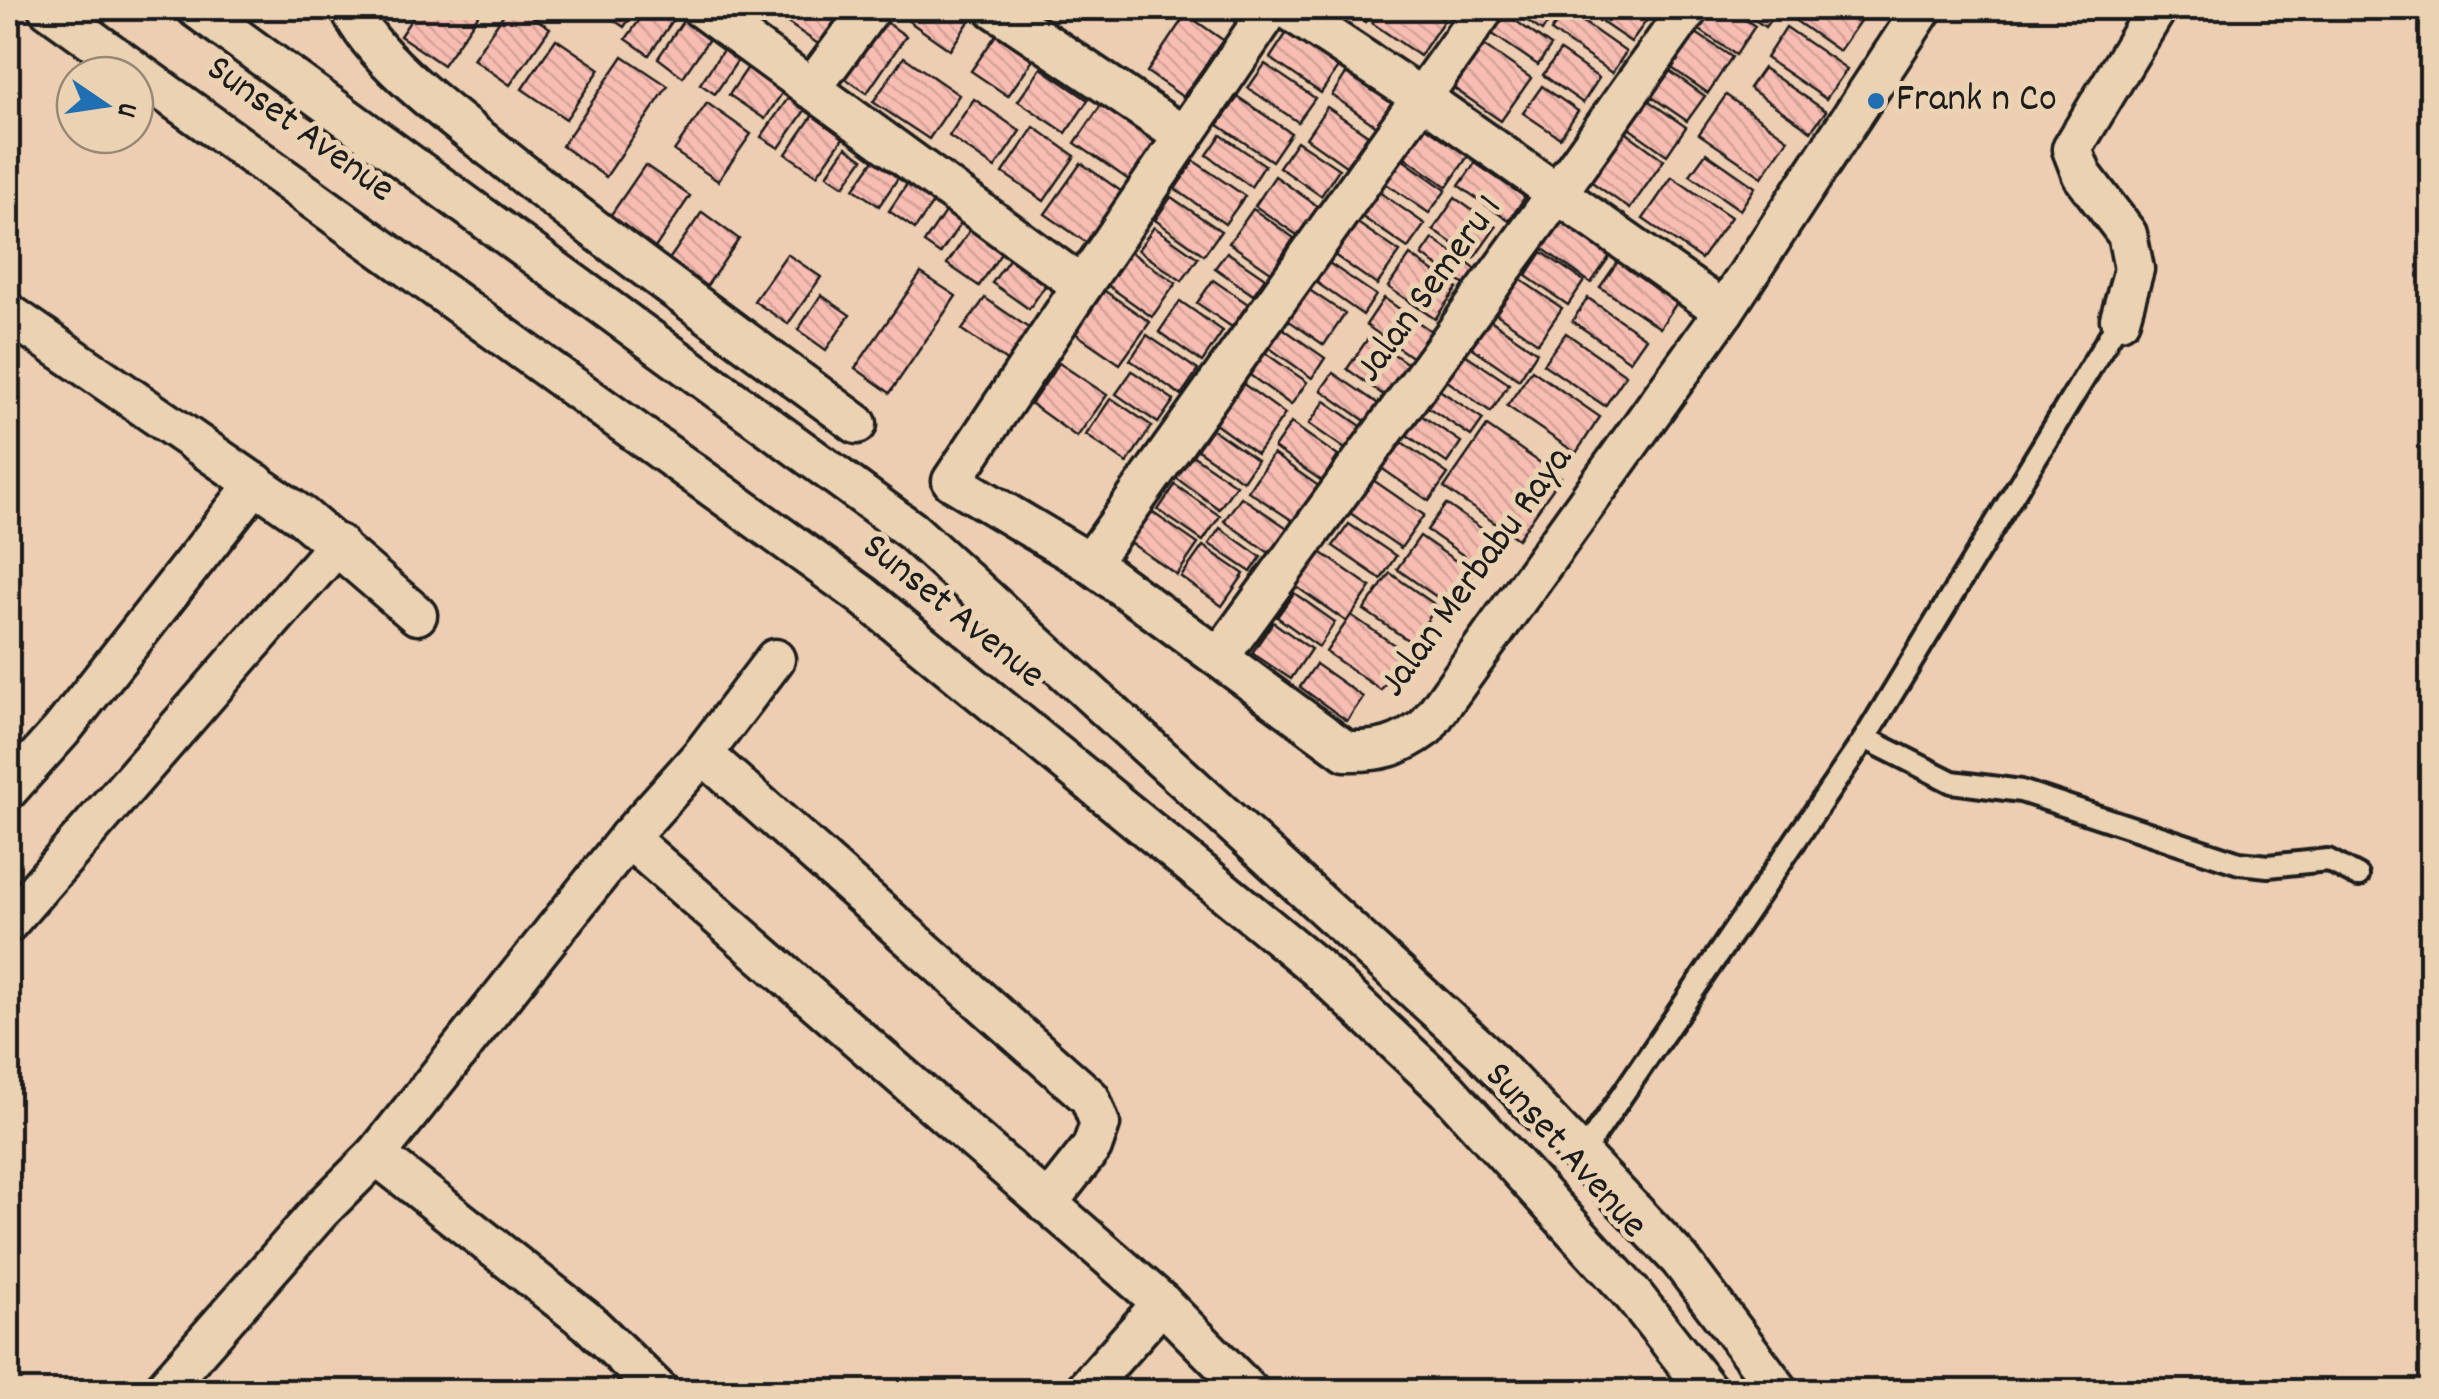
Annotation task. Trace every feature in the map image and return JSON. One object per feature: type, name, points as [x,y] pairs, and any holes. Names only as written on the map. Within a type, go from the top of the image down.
[{"type":"street","name":"Sunset Avenue","points":[[196,8],[912,531],[1483,1052],[1680,1260],[1780,1392]]},
{"type":"street","points":[[350,8],[357,23],[398,69],[455,120],[561,204],[857,424]]},
{"type":"street","points":[[702,8],[1082,286],[1271,8]]},
{"type":"street","points":[[811,89],[871,8]]},
{"type":"street","points":[[994,8],[1182,136]]},
{"type":"street","name":"Jalan Semeru 1","points":[[1220,656],[1556,196],[1422,98],[1286,8]]},
{"type":"street","points":[[1090,563],[1485,8]]},
{"type":"street","points":[[1688,8],[1556,196],[1724,312]]},
{"type":"street","name":"Jalan Merbabu Raya","points":[[1082,286],[952,481],[1090,563],[1346,750],[1378,752],[1402,744],[1426,727],[1724,312],[1922,8]]},
{"type":"street","points":[[2120,319],[2134,269],[2127,234],[2082,175],[2072,149],[2156,8]]},
{"type":"street","name":"Sunset Avenue","points":[[68,12],[862,595],[1316,967],[1446,1090],[1634,1296],[1709,1392]]},
{"type":"street","points":[[8,313],[256,483],[338,544],[417,615]]},
{"type":"street","points":[[8,790],[61,731],[256,483]]},
{"type":"street","points":[[8,923],[338,544]]},
{"type":"street","points":[[161,1392],[309,1224],[376,1155],[628,838],[704,754],[775,659]]},
{"type":"street","points":[[704,754],[1090,1098],[1100,1124],[1092,1147],[1047,1204]]},
{"type":"street","points":[[628,838],[1162,1303],[1250,1392]]},
{"type":"street","points":[[376,1155],[588,1322],[660,1392]]},
{"type":"street","points":[[1082,1392],[1162,1303]]},
{"type":"lane","points":[[1580,1156],[1866,738],[2120,319]]},
{"type":"lane","points":[[1866,738],[1952,782],[2021,792],[2238,863],[2268,866],[2328,860],[2358,876]]},
{"type":"building","points":[[419,8],[483,8],[443,65],[400,36]]},
{"type":"building","points":[[508,8],[519,8],[550,28],[510,85],[473,59]]},
{"type":"building","points":[[596,8],[637,8],[624,27]]},
{"type":"building","points":[[648,8],[680,10],[649,55],[626,39]]},
{"type":"building","points":[[766,8],[842,8],[852,14],[827,50]]},
{"type":"building","points":[[890,8],[958,8],[972,17],[950,50]]},
{"type":"building","points":[[1345,8],[1375,8],[1365,22]]},
{"type":"building","points":[[1383,8],[1427,8],[1444,20],[1420,56],[1372,23]]},
{"type":"building","points":[[1509,8],[1559,8],[1542,31]]},
{"type":"building","points":[[1581,8],[1636,8],[1649,17],[1631,42]]},
{"type":"building","points":[[1698,8],[1729,8],[1755,26],[1736,55],[1688,22]]},
{"type":"building","points":[[1738,8],[1779,8],[1765,27]]},
{"type":"building","points":[[1801,8],[1853,8],[1864,15],[1839,51],[1793,19]]},
{"type":"building","points":[[1566,10],[1626,52],[1612,73],[1551,31]]},
{"type":"building","points":[[1502,11],[1551,46],[1538,65],[1488,31]]},
{"type":"building","points":[[1186,14],[1223,40],[1183,97],[1147,72]]},
{"type":"building","points":[[685,18],[711,36],[683,77],[658,58]]},
{"type":"building","points":[[883,20],[906,36],[867,93],[843,77]]},
{"type":"building","points":[[1294,22],[1345,57],[1321,93],[1270,58]]},
{"type":"building","points":[[1684,25],[1732,57],[1708,93],[1660,60]]},
{"type":"building","points":[[1786,27],[1847,69],[1826,99],[1766,58]]},
{"type":"building","points":[[998,32],[1034,58],[1008,96],[971,71]]},
{"type":"building","points":[[556,39],[600,69],[566,119],[522,89]]},
{"type":"building","points":[[1478,41],[1531,78],[1501,121],[1448,84]]},
{"type":"building","points":[[725,47],[740,57],[715,94],[700,84]]},
{"type":"building","points":[[1560,51],[1599,78],[1583,103],[1543,75]]},
{"type":"building","points":[[623,56],[668,86],[606,177],[562,146]]},
{"type":"building","points":[[755,57],[790,81],[765,119],[729,95]]},
{"type":"building","points":[[904,57],[959,95],[929,139],[873,102]]},
{"type":"building","points":[[1654,60],[1705,96],[1687,121],[1636,86]]},
{"type":"building","points":[[1265,64],[1315,98],[1298,122],[1248,88]]},
{"type":"building","points":[[1041,68],[1088,100],[1066,133],[1018,101]]},
{"type":"building","points":[[1763,68],[1826,111],[1811,131],[1749,88]]},
{"type":"building","points":[[1349,69],[1395,100],[1376,126],[1332,95]]},
{"type":"building","points":[[1542,86],[1578,111],[1560,138],[1523,113]]},
{"type":"building","points":[[793,91],[810,103],[779,148],[761,137]]},
{"type":"building","points":[[1639,94],[1686,127],[1667,155],[1620,122]]},
{"type":"building","points":[[1726,95],[1788,139],[1762,177],[1699,134]]},
{"type":"building","points":[[1238,97],[1291,133],[1272,161],[1218,125]]},
{"type":"building","points":[[974,99],[1020,131],[995,168],[949,136]]},
{"type":"building","points":[[1103,102],[1157,139],[1129,180],[1075,143]]},
{"type":"building","points":[[707,103],[751,134],[718,181],[674,151]]},
{"type":"building","points":[[1327,107],[1368,135],[1346,166],[1306,138]]},
{"type":"building","points":[[815,112],[846,134],[817,175],[786,154]]},
{"type":"building","points":[[1422,120],[1470,153],[1447,187],[1399,153]]},
{"type":"building","points":[[1034,127],[1075,156],[1044,201],[1003,173]]},
{"type":"building","points":[[1620,128],[1664,160],[1630,209],[1586,178]]},
{"type":"building","points":[[1221,135],[1265,165],[1251,187],[1207,155]]},
{"type":"building","points":[[1297,141],[1339,169],[1321,196],[1279,167]]},
{"type":"building","points":[[846,147],[863,159],[844,186],[827,175]]},
{"type":"building","points":[[882,148],[907,165],[879,206],[854,189]]},
{"type":"building","points":[[1706,153],[1755,187],[1740,210],[1690,175]]},
{"type":"building","points":[[1399,157],[1446,190],[1429,213],[1382,181]]},
{"type":"building","points":[[1194,161],[1245,196],[1225,224],[1175,189]]},
{"type":"building","points":[[1081,163],[1125,194],[1090,245],[1045,214]]},
{"type":"building","points":[[1475,163],[1525,197],[1509,221],[1459,186]]},
{"type":"building","points":[[645,165],[690,196],[651,254],[606,222]]},
{"type":"building","points":[[915,172],[942,190],[915,229],[889,211]]},
{"type":"building","points":[[1275,176],[1320,208],[1300,237],[1255,206]]},
{"type":"building","points":[[1672,177],[1731,217],[1701,259],[1643,219]]},
{"type":"building","points":[[1375,189],[1425,224],[1408,248],[1358,214]]},
{"type":"building","points":[[1171,197],[1221,231],[1204,255],[1155,220]]},
{"type":"building","points":[[1455,198],[1496,227],[1474,258],[1433,230]]},
{"type":"building","points":[[953,200],[969,211],[940,254],[924,243]]},
{"type":"building","points":[[1253,209],[1294,238],[1271,272],[1229,243]]},
{"type":"building","points":[[702,212],[739,239],[706,287],[668,261]]},
{"type":"building","points":[[1559,217],[1612,253],[1591,283],[1539,246]]},
{"type":"building","points":[[1353,220],[1400,252],[1377,285],[1330,252]]},
{"type":"building","points":[[976,221],[1008,243],[979,286],[947,264]]},
{"type":"building","points":[[1154,227],[1198,258],[1182,281],[1138,250]]},
{"type":"building","points":[[1433,239],[1477,270],[1466,286],[1422,255]]},
{"type":"building","points":[[1126,249],[1176,283],[1152,317],[1103,282]]},
{"type":"building","points":[[1015,251],[1052,276],[1029,309],[992,283]]},
{"type":"building","points":[[1227,252],[1265,278],[1253,295],[1215,268]]},
{"type":"building","points":[[1542,252],[1584,281],[1568,305],[1526,276]]},
{"type":"building","points":[[787,254],[821,277],[788,324],[754,301]]},
{"type":"building","points":[[1410,255],[1457,288],[1435,319],[1388,287]]},
{"type":"building","points":[[1619,260],[1678,301],[1660,328],[1600,287]]},
{"type":"building","points":[[1326,261],[1376,295],[1363,315],[1313,280]]},
{"type":"building","points":[[921,273],[956,296],[890,393],[855,368]]},
{"type":"building","points":[[1518,278],[1562,308],[1538,343],[1495,313]]},
{"type":"building","points":[[1213,280],[1248,304],[1232,327],[1197,303]]},
{"type":"building","points":[[1099,287],[1150,322],[1120,364],[1069,329]]},
{"type":"building","points":[[1305,287],[1345,314],[1324,345],[1285,318]]},
{"type":"building","points":[[821,295],[850,315],[826,350],[798,330]]},
{"type":"building","points":[[985,298],[1030,329],[1008,362],[962,330]]},
{"type":"building","points":[[1384,298],[1431,331],[1413,358],[1366,325]]},
{"type":"building","points":[[1588,298],[1646,338],[1630,361],[1572,321]]},
{"type":"building","points":[[1180,301],[1223,331],[1202,362],[1159,332]]},
{"type":"building","points":[[1486,317],[1537,352],[1519,380],[1467,344]]},
{"type":"building","points":[[1281,327],[1325,358],[1312,378],[1268,347]]},
{"type":"building","points":[[1566,333],[1626,375],[1605,406],[1543,364]]},
{"type":"building","points":[[1147,335],[1198,370],[1181,395],[1130,360]]},
{"type":"building","points":[[1369,337],[1414,368],[1392,401],[1347,369]]},
{"type":"building","points":[[1258,348],[1307,382],[1291,405],[1243,370]]},
{"type":"building","points":[[1462,352],[1509,384],[1491,412],[1443,378]]},
{"type":"building","points":[[1059,363],[1107,395],[1077,437],[1031,404]]},
{"type":"building","points":[[1532,370],[1600,417],[1576,453],[1507,406]]},
{"type":"building","points":[[1132,371],[1174,400],[1158,423],[1116,394]]},
{"type":"building","points":[[1333,373],[1383,407],[1371,425],[1321,390]]},
{"type":"building","points":[[1242,383],[1285,414],[1257,454],[1215,424]]},
{"type":"building","points":[[1435,387],[1483,419],[1471,436],[1423,404]]},
{"type":"building","points":[[1111,398],[1152,426],[1127,463],[1086,435]]},
{"type":"building","points":[[1325,401],[1364,428],[1348,451],[1309,424]]},
{"type":"building","points":[[1412,409],[1461,442],[1447,463],[1398,429]]},
{"type":"building","points":[[1291,423],[1338,456],[1322,481],[1274,448]]},
{"type":"building","points":[[1205,424],[1257,460],[1243,481],[1190,445]]},
{"type":"building","points":[[1487,426],[1561,477],[1518,539],[1444,488]]},
{"type":"building","points":[[1393,436],[1448,474],[1429,501],[1374,463]]},
{"type":"building","points":[[1273,454],[1320,487],[1296,523],[1248,491]]},
{"type":"building","points":[[1192,455],[1236,485],[1219,509],[1176,478]]},
{"type":"building","points":[[1373,480],[1424,515],[1401,548],[1350,513]]},
{"type":"building","points":[[1175,485],[1220,516],[1203,541],[1158,510]]},
{"type":"building","points":[[1241,497],[1289,529],[1272,555],[1224,521]]},
{"type":"building","points":[[1446,504],[1501,542],[1483,569],[1427,530]]},
{"type":"building","points":[[1146,508],[1198,544],[1177,575],[1125,539]]},
{"type":"building","points":[[1349,524],[1396,556],[1381,579],[1333,546]]},
{"type":"building","points":[[1220,528],[1261,557],[1251,572],[1209,544]]},
{"type":"building","points":[[1420,536],[1473,573],[1451,607],[1397,569]]},
{"type":"building","points":[[1203,546],[1244,574],[1222,606],[1181,577]]},
{"type":"building","points":[[1319,551],[1371,587],[1347,622],[1294,585]]},
{"type":"building","points":[[1390,573],[1437,606],[1412,643],[1364,610]]},
{"type":"building","points":[[1294,593],[1335,622],[1319,647],[1277,617]]},
{"type":"building","points":[[1351,615],[1406,653],[1381,690],[1326,652]]},
{"type":"building","points":[[1273,622],[1311,649],[1291,679],[1252,653]]},
{"type":"building","points":[[1316,664],[1363,697],[1347,721],[1300,687]]},
{"type":"place","name":"Frank n Co","points":[[1876,101]]}]
